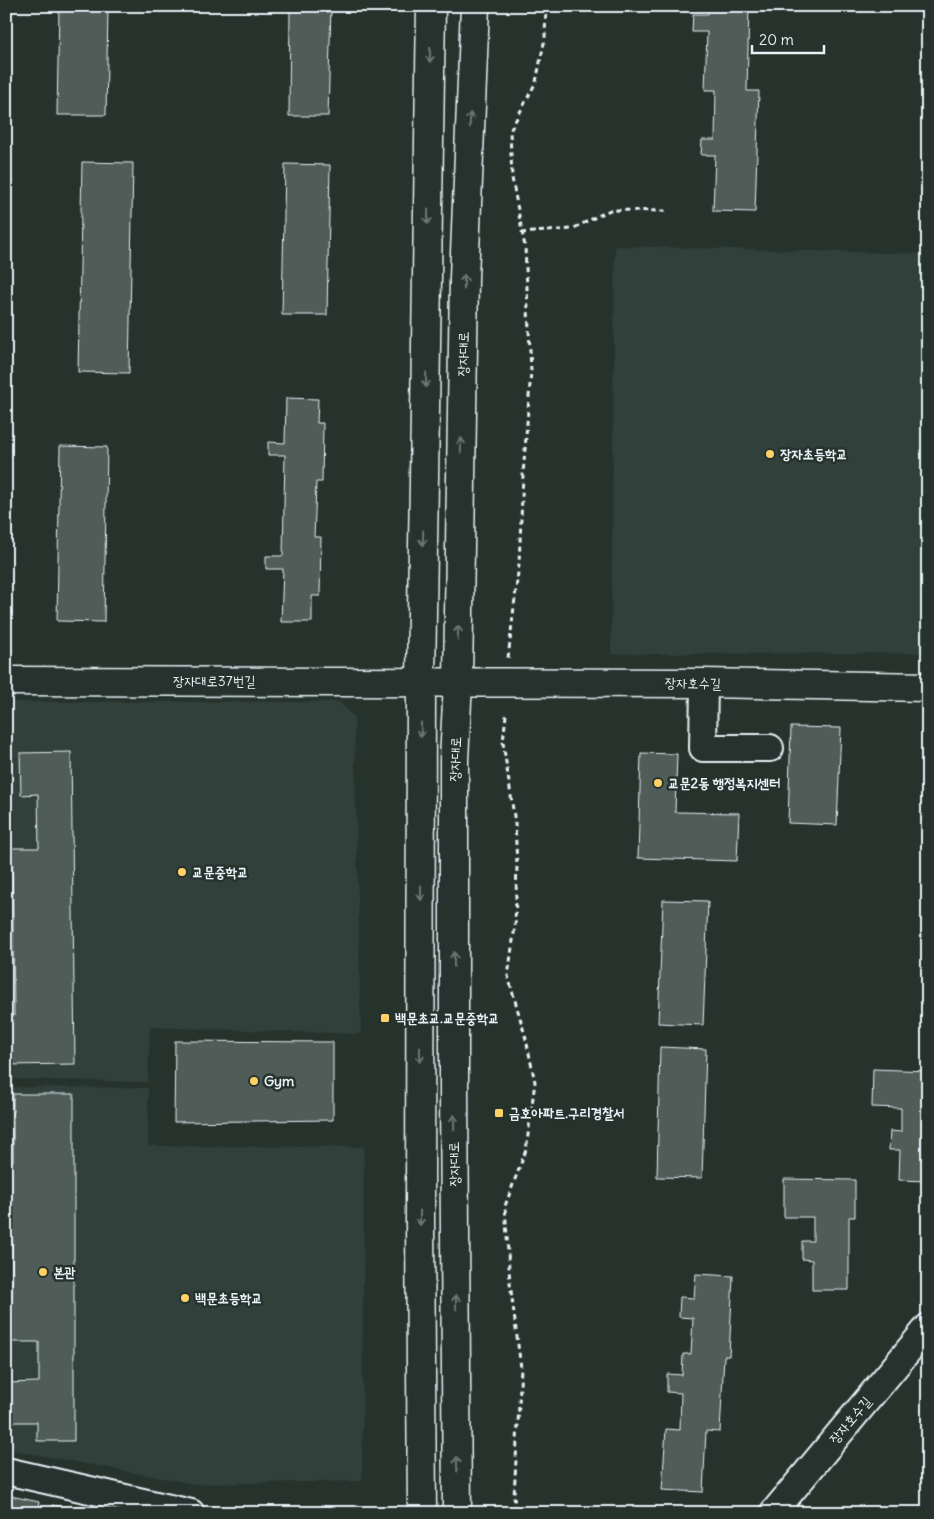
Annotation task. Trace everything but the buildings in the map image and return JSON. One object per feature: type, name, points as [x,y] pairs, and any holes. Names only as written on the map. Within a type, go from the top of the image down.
[{"type":"street","points":[[422,1513],[420,1220],[421,682],[431,6]]},
{"type":"street","name":"장자대로","points":[[457,1513],[454,760],[458,682],[464,287],[475,6]]},
{"type":"street","name":"장자대로37번길","points":[[6,681],[458,682]]},
{"type":"street","name":"장자호수길","points":[[458,682],[704,683],[928,687]]},
{"type":"street","points":[[704,683],[703,748],[770,748]]},
{"type":"street","name":"장자호수길","points":[[773,1513],[928,1326]]},
{"type":"street","points":[[6,1471],[191,1513]]},
{"type":"path","points":[[507,662],[519,564],[523,475],[531,371],[525,248],[512,178],[510,131],[536,82],[545,38],[546,6]]},
{"type":"path","points":[[521,233],[572,229],[610,210],[667,211]]},
{"type":"path","points":[[506,715],[503,742],[514,823],[517,865],[515,926],[508,976],[526,1039],[535,1082],[526,1150],[505,1206],[510,1283],[521,1368],[514,1496],[516,1513]]},
{"type":"shaded area","name":"장자초등학교","points":[[615,246],[928,254],[928,653],[611,654]]},
{"type":"shaded area","name":"교문중학교","points":[[6,702],[339,702],[354,717],[361,1034],[150,1027],[148,1082],[6,1079]]},
{"type":"shaded area","name":"백문초등학교","points":[[6,1087],[148,1088],[148,1146],[364,1147],[362,1481],[195,1484],[6,1449]]},
{"type":"place","name":"장자초등학교","points":[[770,454]]},
{"type":"place","name":"교문2동 행정복지센터","points":[[658,783]]},
{"type":"place","name":"교문중학교","points":[[182,872]]},
{"type":"place","name":"백문초교.교문중학교","points":[[385,1018]]},
{"type":"place","name":"Gym","points":[[254,1081]]},
{"type":"place","name":"금호아파트.구리경찰서","points":[[499,1113]]},
{"type":"place","name":"본관","points":[[43,1272]]},
{"type":"place","name":"백문초등학교","points":[[185,1298]]}]
